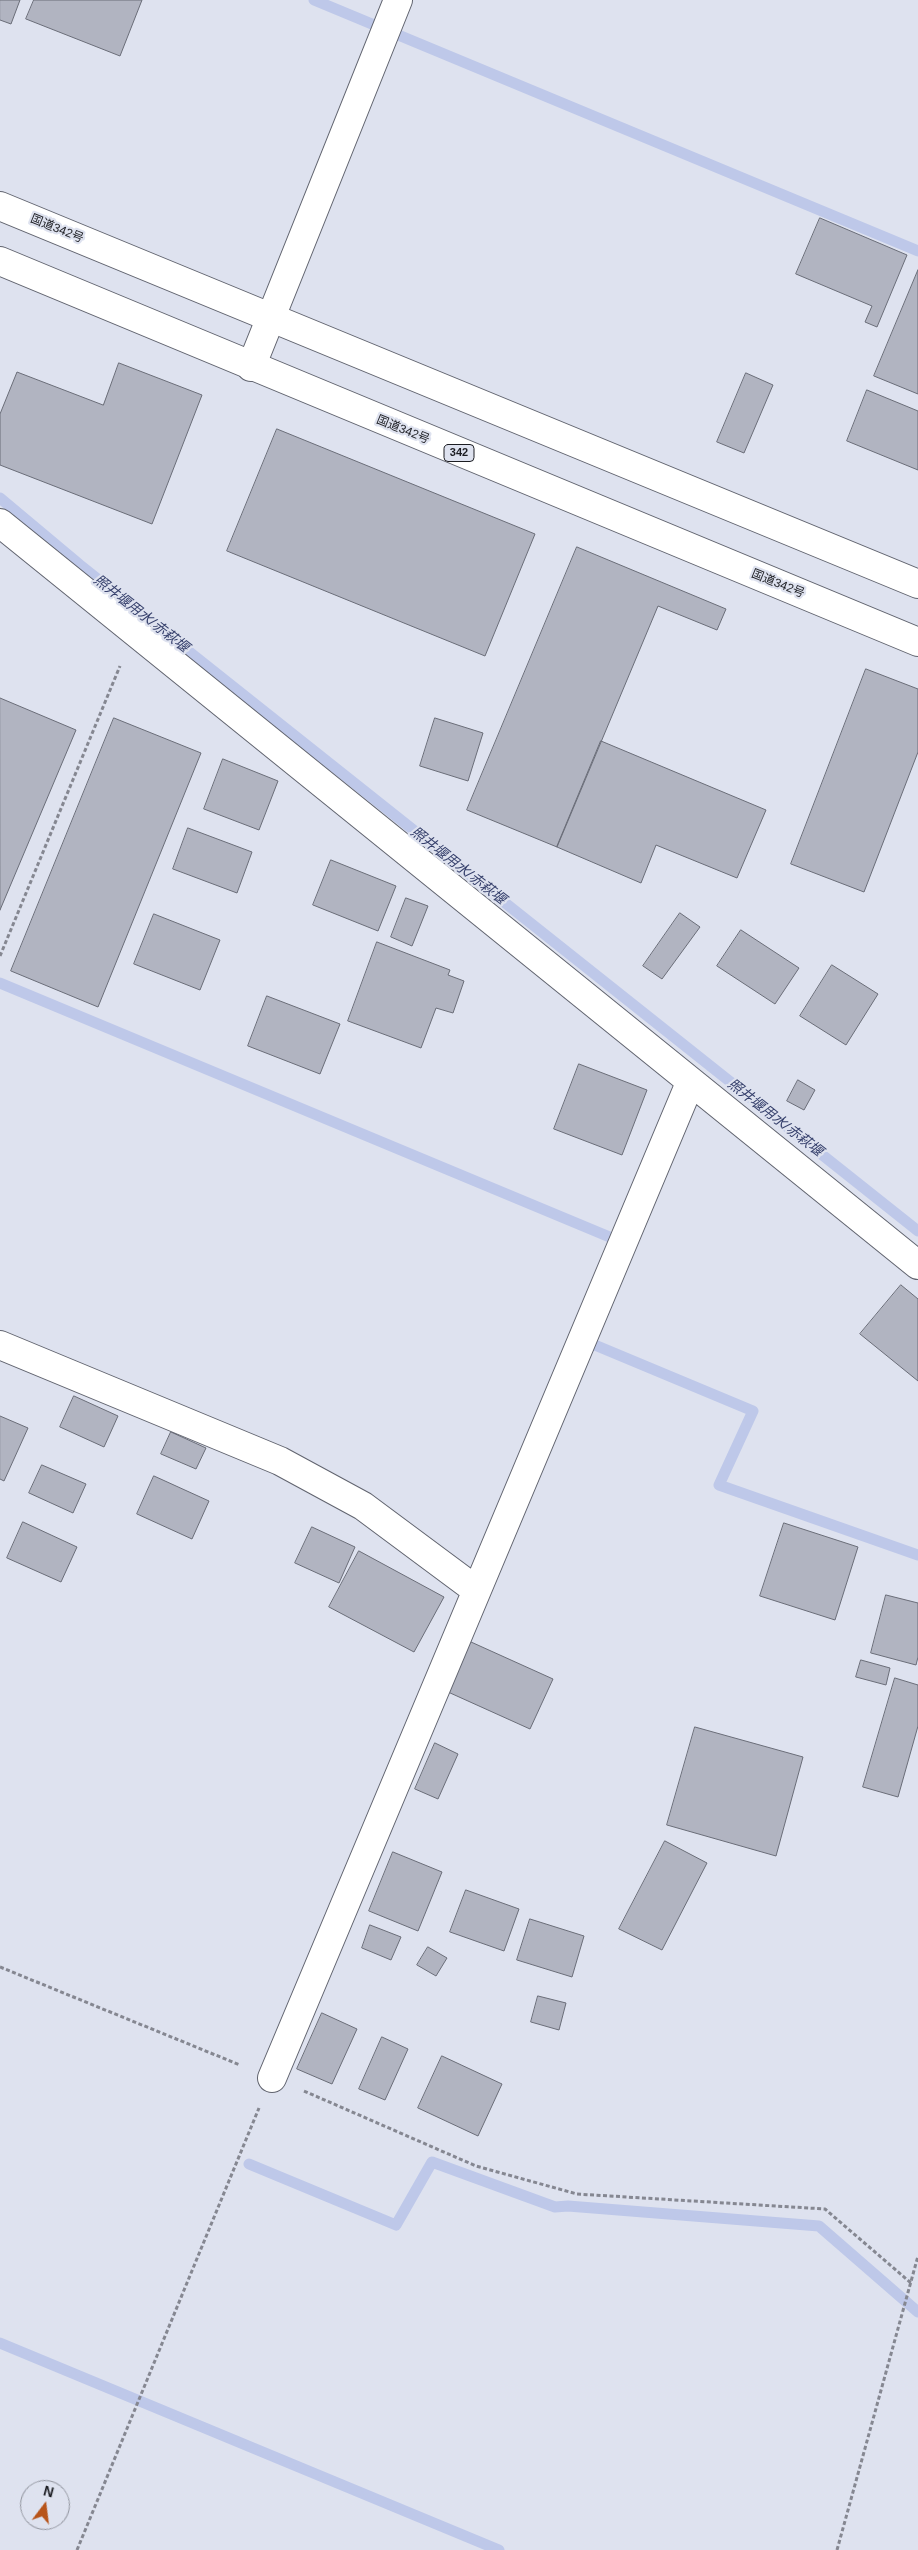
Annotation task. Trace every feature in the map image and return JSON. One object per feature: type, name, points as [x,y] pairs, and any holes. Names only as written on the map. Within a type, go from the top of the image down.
[{"type":"main road","points":[[251,367],[398,0]]},
{"type":"main road","name":"国道342号","points":[[0,206],[918,584]]},
{"type":"main road","name":"国道342号","points":[[0,262],[918,642]]},
{"type":"main road","points":[[0,523],[690,1083],[918,1265]]},
{"type":"main road","points":[[272,2078],[690,1083]]},
{"type":"main road","points":[[0,1345],[280,1461],[363,1506],[476,1590]]},
{"type":"path","points":[[0,956],[135,631]]},
{"type":"path","points":[[0,1967],[272,2078],[476,2166],[577,2194],[825,2210],[911,2283]]},
{"type":"path","points":[[77,2550],[272,2078]]},
{"type":"path","points":[[837,2550],[918,2256]]},
{"type":"building","points":[[0,0],[20,0],[11,24],[0,20]]},
{"type":"building","points":[[34,0],[142,0],[120,56],[26,19]]},
{"type":"building","points":[[820,218],[907,255],[877,327],[865,322],[872,306],[796,274]]},
{"type":"building","points":[[918,270],[918,394],[874,376]]},
{"type":"building","points":[[119,363],[202,395],[152,524],[0,465],[0,414],[17,372],[103,405]]},
{"type":"building","points":[[746,373],[773,385],[744,453],[717,442]]},
{"type":"building","points":[[867,390],[918,411],[918,470],[847,441]]},
{"type":"building","points":[[277,429],[535,534],[485,656],[227,551]]},
{"type":"building","points":[[577,547],[726,609],[717,630],[658,606],[557,847],[467,810]]},
{"type":"building","points":[[866,669],[918,689],[918,752],[864,892],[791,864]]},
{"type":"building","points":[[0,698],[76,730],[0,910]]},
{"type":"building","points":[[114,718],[201,753],[98,1007],[11,971]]},
{"type":"building","points":[[435,718],[483,733],[468,781],[420,766]]},
{"type":"building","points":[[601,741],[766,810],[737,878],[656,845],[641,883],[557,847]]},
{"type":"building","points":[[223,759],[278,781],[259,830],[204,809]]},
{"type":"building","points":[[188,828],[252,852],[237,893],[173,869]]},
{"type":"building","points":[[331,860],[396,886],[378,931],[313,905]]},
{"type":"building","points":[[406,898],[428,906],[412,946],[391,937]]},
{"type":"building","points":[[680,913],[700,927],[662,979],[643,966]]},
{"type":"building","points":[[154,914],[220,940],[200,990],[134,964]]},
{"type":"building","points":[[741,930],[799,968],[775,1004],[717,966]]},
{"type":"building","points":[[377,942],[450,970],[448,975],[464,981],[453,1013],[436,1008],[421,1048],[348,1021]]},
{"type":"building","points":[[832,965],[878,994],[846,1045],[800,1016]]},
{"type":"building","points":[[267,996],[340,1024],[320,1074],[248,1046]]},
{"type":"building","points":[[579,1064],[647,1090],[622,1155],[554,1129]]},
{"type":"building","points":[[798,1080],[815,1090],[804,1110],[787,1101]]},
{"type":"building","points":[[901,1285],[918,1299],[918,1381],[860,1334]]},
{"type":"building","points":[[74,1396],[118,1416],[104,1447],[60,1427]]},
{"type":"building","points":[[0,1416],[28,1428],[4,1481],[0,1479]]},
{"type":"building","points":[[171,1432],[206,1448],[196,1469],[161,1454]]},
{"type":"building","points":[[42,1465],[86,1484],[73,1513],[29,1493]]},
{"type":"building","points":[[154,1476],[209,1501],[192,1539],[137,1514]]},
{"type":"building","points":[[23,1522],[77,1547],[61,1582],[7,1558]]},
{"type":"building","points":[[784,1523],[858,1547],[835,1620],[760,1596]]},
{"type":"building","points":[[312,1527],[355,1547],[339,1583],[295,1563]]},
{"type":"building","points":[[359,1551],[444,1597],[414,1652],[329,1607]]},
{"type":"building","points":[[886,1595],[918,1603],[918,1657],[916,1665],[871,1653]]},
{"type":"building","points":[[471,1642],[553,1679],[530,1729],[448,1692]]},
{"type":"building","points":[[861,1660],[890,1668],[886,1685],[856,1677]]},
{"type":"building","points":[[895,1678],[918,1685],[918,1726],[898,1797],[863,1787]]},
{"type":"building","points":[[695,1727],[803,1757],[776,1856],[667,1825]]},
{"type":"building","points":[[435,1743],[458,1754],[438,1799],[415,1789]]},
{"type":"building","points":[[665,1841],[707,1863],[662,1950],[619,1929]]},
{"type":"building","points":[[393,1852],[442,1872],[418,1931],[369,1911]]},
{"type":"building","points":[[466,1890],[519,1909],[504,1951],[450,1932]]},
{"type":"building","points":[[530,1919],[584,1936],[572,1977],[517,1960]]},
{"type":"building","points":[[370,1925],[401,1937],[391,1960],[362,1948]]},
{"type":"building","points":[[428,1947],[447,1958],[436,1976],[417,1965]]},
{"type":"building","points":[[538,1996],[566,2003],[559,2030],[531,2022]]},
{"type":"building","points":[[322,2013],[357,2029],[332,2084],[297,2069]]},
{"type":"building","points":[[382,2037],[408,2049],[385,2100],[359,2089]]},
{"type":"building","points":[[442,2056],[502,2084],[478,2136],[418,2108]]},
{"type":"waterway","points":[[314,0],[918,251]]},
{"type":"waterway","name":"照井堰用水/赤萩堰","points":[[0,498],[80,565],[918,1231]]},
{"type":"waterway","points":[[0,983],[624,1243]]},
{"type":"waterway","points":[[593,1334],[590,1343],[753,1411],[719,1485],[918,1555]]},
{"type":"waterway","points":[[249,2164],[396,2225],[432,2162],[555,2207],[568,2206],[819,2226],[918,2312]]},
{"type":"waterway","points":[[0,2343],[499,2550]]}]
